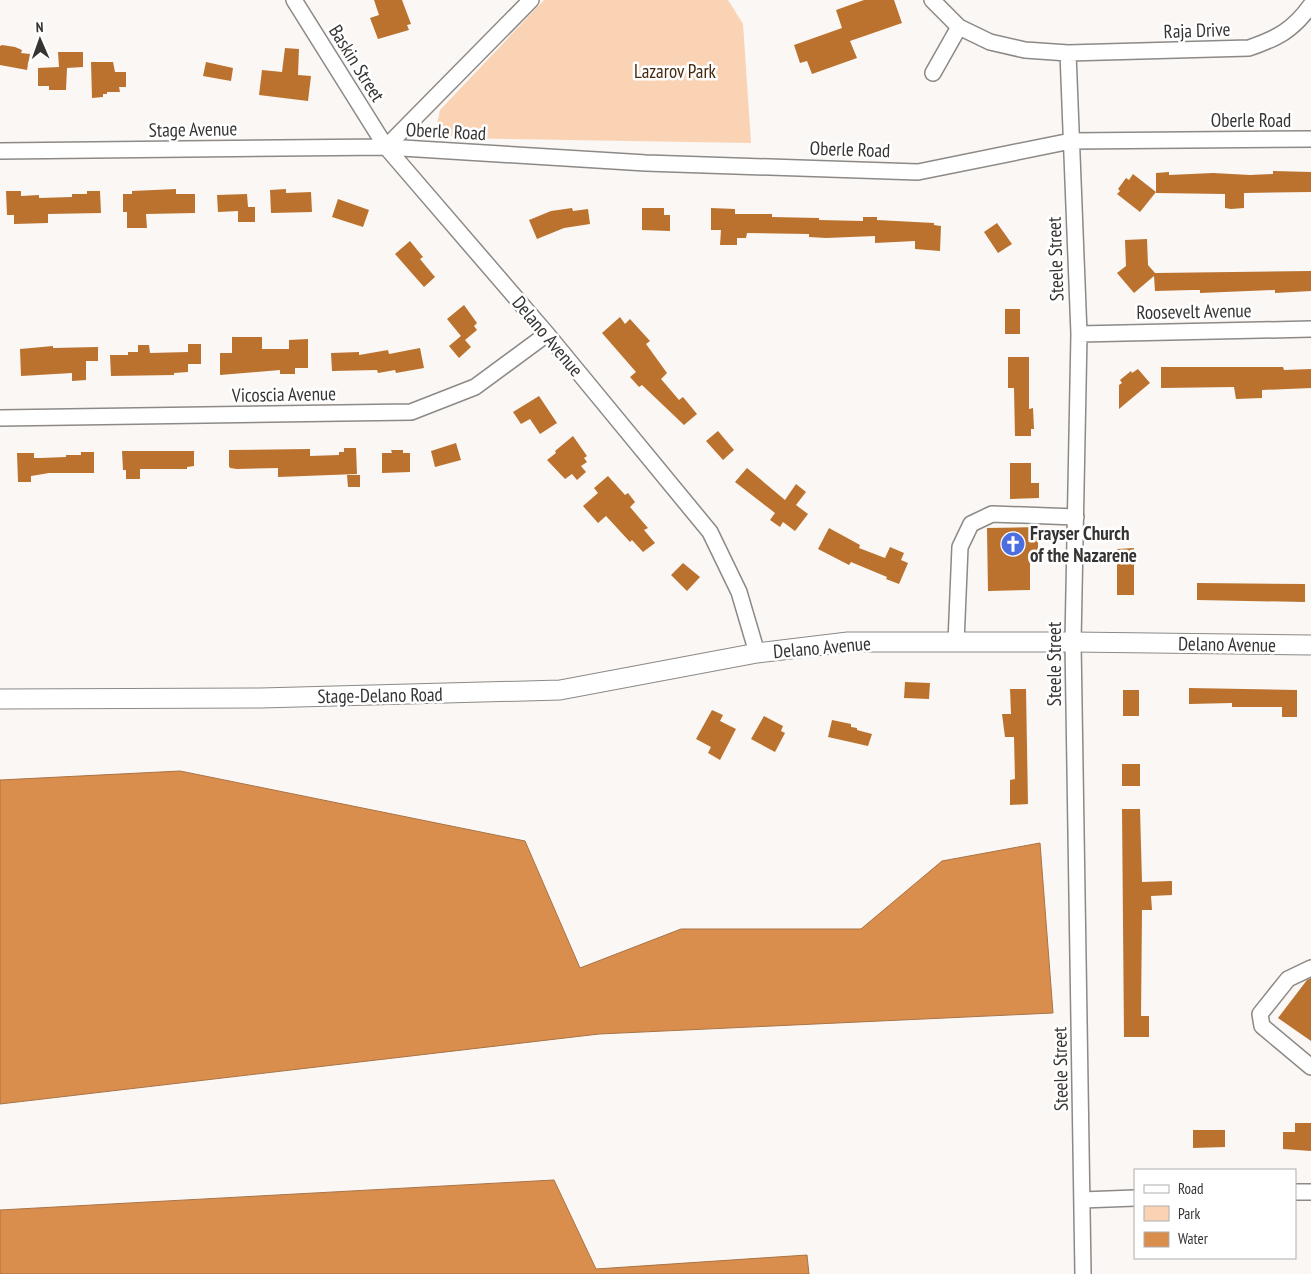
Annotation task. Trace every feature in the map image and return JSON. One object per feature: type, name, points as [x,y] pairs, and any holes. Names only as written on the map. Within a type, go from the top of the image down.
[{"type":"main road","name":"Delano Avenue","points":[[757,653],[848,642],[1311,645]]},
{"type":"main road","name":"Stage-Delano Road","points":[[0,699],[261,698],[560,690],[757,653]]},
{"type":"street","name":"Baskin Street","points":[[294,0],[386,147]]},
{"type":"street","points":[[386,147],[531,0]]},
{"type":"street","points":[[932,0],[958,27],[933,73]]},
{"type":"street","name":"Raja Drive","points":[[958,27],[990,42],[1025,50],[1068,53],[1249,48],[1276,38],[1298,22],[1311,5]]},
{"type":"street","name":"Steele Street","points":[[1068,53],[1078,334],[1073,642],[1083,1274]]},
{"type":"street","name":"Oberle Road","points":[[386,147],[646,163],[918,172],[1071,141],[1311,139]]},
{"type":"street","name":"Stage Avenue","points":[[0,151],[386,147]]},
{"type":"street","name":"Delano Avenue","points":[[386,147],[547,334],[710,532],[738,592],[757,653]]},
{"type":"street","name":"Roosevelt Avenue","points":[[1078,334],[1311,329]]},
{"type":"street","name":"Vicoscia Avenue","points":[[0,418],[411,412],[475,387],[547,334]]},
{"type":"street","points":[[956,642],[960,547],[971,524],[992,514],[1076,517]]},
{"type":"street","points":[[1311,968],[1288,979],[1260,1014],[1262,1026],[1311,1067]]},
{"type":"street","points":[[1296,1192],[1311,1192]]},
{"type":"street","points":[[1082,1200],[1134,1198]]},
{"type":"green space","name":"Lazarov Park","points":[[544,0],[728,0],[743,24],[751,143],[454,138],[437,124],[440,110]]},
{"type":"water","points":[[180,771],[525,841],[580,968],[681,929],[861,929],[942,861],[1040,843],[1053,1013],[599,1034],[0,1104],[0,780]]},
{"type":"water","points":[[554,1180],[596,1269],[807,1255],[809,1274],[0,1274],[0,1210]]},
{"type":"building","points":[[374,0],[402,0],[411,24],[407,25],[409,30],[378,39],[370,18],[379,15]]},
{"type":"building","points":[[864,0],[894,0],[902,23],[850,41],[857,58],[812,74],[807,61],[800,63],[794,45],[842,28],[836,10]]},
{"type":"building","points":[[0,46],[15,47],[22,50],[21,53],[30,54],[27,70],[0,65]]},
{"type":"building","points":[[285,48],[299,49],[298,75],[311,76],[308,101],[259,95],[262,70],[282,72]]},
{"type":"building","points":[[58,52],[83,52],[83,67],[67,68],[66,90],[49,90],[49,86],[38,86],[38,68],[59,67]]},
{"type":"building","points":[[91,62],[113,62],[115,72],[126,72],[126,87],[119,87],[120,92],[107,92],[107,94],[103,94],[103,97],[92,98]]},
{"type":"building","points":[[206,62],[233,68],[231,81],[203,76]]},
{"type":"building","points":[[1273,171],[1311,172],[1311,192],[1244,193],[1244,208],[1231,209],[1225,208],[1225,194],[1156,193],[1156,173],[1169,172],[1169,175],[1213,173],[1250,175],[1273,174]]},
{"type":"building","points":[[1133,174],[1156,192],[1140,212],[1117,194],[1120,191],[1118,189],[1126,178],[1129,180]]},
{"type":"building","points":[[176,189],[176,194],[195,194],[195,213],[146,214],[147,228],[127,228],[127,212],[123,212],[123,194],[132,194],[132,191]]},
{"type":"building","points":[[286,189],[286,193],[311,192],[312,212],[271,213],[270,190]]},
{"type":"building","points":[[6,191],[21,191],[21,196],[39,195],[39,198],[72,197],[72,194],[87,194],[87,191],[100,191],[101,213],[48,214],[48,223],[14,224],[14,215],[7,215]]},
{"type":"building","points":[[247,194],[248,207],[255,207],[255,222],[238,222],[238,211],[218,212],[217,195]]},
{"type":"building","points":[[338,199],[369,210],[363,227],[332,217]]},
{"type":"building","points":[[572,208],[573,211],[588,209],[590,224],[564,228],[537,239],[529,220],[551,211]]},
{"type":"building","points":[[642,208],[664,208],[664,215],[670,215],[670,231],[642,230]]},
{"type":"building","points":[[711,208],[735,209],[735,214],[772,214],[772,217],[863,221],[863,217],[877,217],[877,220],[934,223],[934,225],[941,226],[940,251],[915,249],[915,241],[875,243],[875,236],[826,238],[809,237],[809,234],[747,233],[746,238],[737,238],[737,245],[720,245],[721,230],[711,230]]},
{"type":"building","points":[[997,223],[1012,244],[998,253],[984,232]]},
{"type":"building","points":[[1147,239],[1148,265],[1155,273],[1311,271],[1311,291],[1275,293],[1275,290],[1200,293],[1200,290],[1155,291],[1154,276],[1134,293],[1117,273],[1126,266],[1125,240]]},
{"type":"building","points":[[410,241],[423,257],[420,259],[435,277],[424,287],[395,254]]},
{"type":"building","points":[[464,305],[477,323],[474,326],[477,330],[465,340],[471,347],[459,358],[449,346],[461,336],[447,319]]},
{"type":"building","points":[[1005,309],[1020,309],[1020,334],[1005,334]]},
{"type":"building","points":[[620,317],[625,324],[630,319],[650,341],[646,344],[667,373],[661,379],[679,400],[683,397],[697,414],[684,425],[642,385],[639,387],[630,377],[636,372],[602,333]]},
{"type":"building","points":[[232,337],[262,337],[262,349],[289,349],[289,340],[308,339],[308,368],[295,368],[295,374],[280,374],[280,370],[220,375],[220,353],[232,353]]},
{"type":"building","points":[[188,344],[201,344],[201,364],[188,364],[188,372],[174,373],[174,375],[111,376],[110,355],[128,355],[128,352],[138,352],[138,345],[149,345],[150,353],[188,352]]},
{"type":"building","points":[[53,346],[53,348],[98,347],[98,361],[86,361],[86,380],[72,381],[72,373],[21,376],[20,349]]},
{"type":"building","points":[[420,348],[424,368],[396,373],[395,370],[378,373],[377,370],[332,371],[331,353],[359,352],[359,355],[388,350],[389,354]]},
{"type":"building","points":[[1008,357],[1029,357],[1029,409],[1033,408],[1034,429],[1031,429],[1031,436],[1015,436],[1014,388],[1008,388]]},
{"type":"building","points":[[1161,367],[1283,367],[1284,370],[1311,369],[1311,388],[1262,390],[1262,398],[1236,399],[1234,387],[1161,388]]},
{"type":"building","points":[[1138,369],[1150,383],[1119,409],[1119,385],[1122,383],[1120,380],[1131,371],[1132,373]]},
{"type":"building","points":[[539,396],[557,423],[540,434],[530,419],[521,424],[513,412]]},
{"type":"building","points":[[718,431],[734,450],[723,460],[706,441]]},
{"type":"building","points":[[573,436],[587,456],[584,458],[587,462],[581,466],[586,472],[577,480],[572,474],[565,479],[547,460]]},
{"type":"building","points":[[456,443],[461,460],[435,467],[431,451]]},
{"type":"building","points":[[344,448],[356,448],[357,474],[278,477],[278,468],[237,469],[230,468],[229,466],[229,450],[310,449],[310,456],[339,455],[339,452],[344,452]]},
{"type":"building","points":[[391,450],[403,450],[403,453],[410,453],[410,472],[382,473],[382,453],[392,453]]},
{"type":"building","points":[[122,451],[194,451],[194,466],[187,467],[187,469],[140,469],[140,479],[126,479],[126,470],[123,470]]},
{"type":"building","points":[[81,452],[94,452],[94,473],[49,473],[31,476],[31,482],[18,482],[17,453],[34,453],[34,458],[40,458],[81,455]]},
{"type":"building","points":[[1010,463],[1031,463],[1031,483],[1039,483],[1039,498],[1010,499]]},
{"type":"building","points":[[747,468],[785,500],[796,484],[806,492],[796,505],[808,514],[795,531],[783,522],[780,527],[770,520],[775,513],[735,482]]},
{"type":"building","points":[[347,475],[360,475],[360,487],[348,487]]},
{"type":"building","points":[[608,476],[625,495],[628,493],[635,502],[630,507],[648,528],[644,530],[655,543],[643,552],[632,540],[630,542],[606,516],[598,523],[583,506],[598,493],[594,488]]},
{"type":"building","name":"Frayser Church of the Nazarene","points":[[1038,527],[1038,561],[1030,561],[1030,590],[988,591],[987,528]]},
{"type":"building","points":[[829,528],[860,545],[859,548],[885,558],[890,547],[904,553],[901,560],[908,563],[899,584],[851,562],[849,565],[818,549]]},
{"type":"building","points":[[1134,548],[1134,595],[1117,595],[1117,549]]},
{"type":"building","points":[[683,563],[700,577],[687,591],[671,575]]},
{"type":"building","points":[[1197,583],[1305,584],[1305,602],[1197,600]]},
{"type":"building","points":[[905,682],[930,683],[929,699],[904,698]]},
{"type":"building","points":[[1189,688],[1297,690],[1297,717],[1282,717],[1282,707],[1232,707],[1232,703],[1189,704]]},
{"type":"building","points":[[1010,689],[1026,689],[1028,804],[1010,805],[1010,780],[1015,779],[1014,737],[1005,737],[1002,714],[1011,714]]},
{"type":"building","points":[[1123,690],[1139,690],[1139,716],[1123,716]]},
{"type":"building","points":[[712,710],[723,715],[720,721],[736,729],[720,760],[708,753],[711,747],[696,739]]},
{"type":"building","points":[[764,716],[783,726],[781,731],[785,733],[775,752],[751,739]]},
{"type":"building","points":[[832,720],[851,724],[851,727],[857,728],[857,730],[872,734],[868,746],[828,737]]},
{"type":"building","points":[[1122,764],[1140,764],[1140,786],[1122,786]]},
{"type":"building","points":[[1122,809],[1140,809],[1142,882],[1172,881],[1172,895],[1151,896],[1152,910],[1142,910],[1141,1016],[1149,1016],[1149,1037],[1124,1037]]},
{"type":"building","points":[[1311,978],[1311,1041],[1278,1018],[1307,980]]},
{"type":"building","points":[[1295,1123],[1311,1123],[1311,1151],[1283,1149],[1283,1132],[1295,1132]]},
{"type":"building","points":[[1193,1130],[1225,1130],[1225,1147],[1193,1148]]},
{"type":"place","name":"Frayser Church of the Nazarene","points":[[1013,544]]}]
